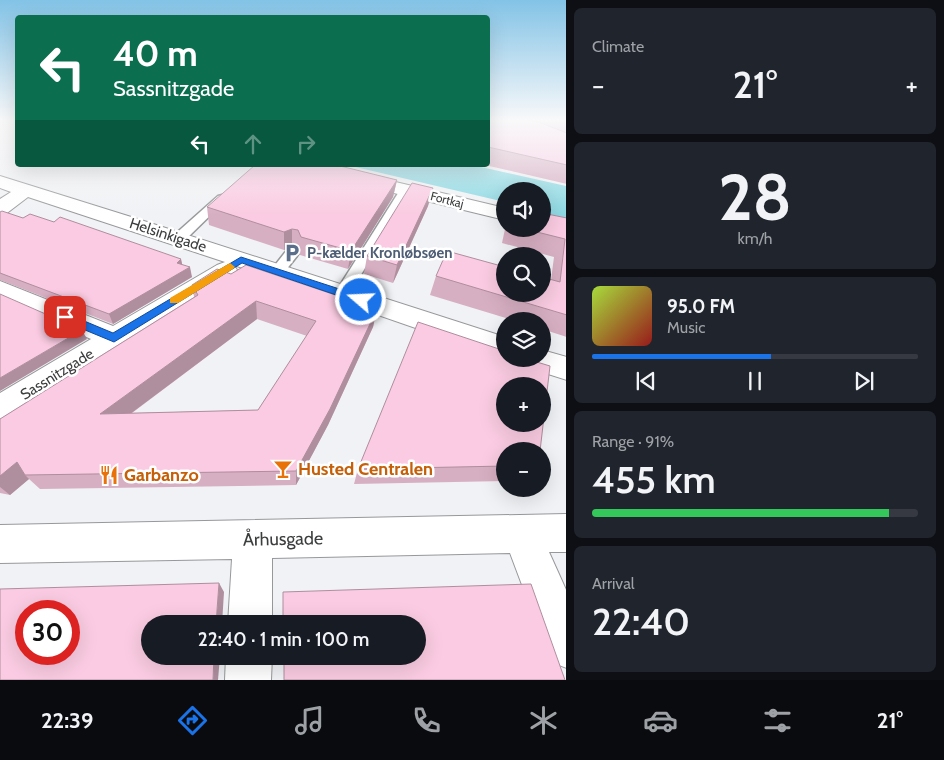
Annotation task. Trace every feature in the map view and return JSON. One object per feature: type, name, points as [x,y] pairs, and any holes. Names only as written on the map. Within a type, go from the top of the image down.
[{"type":"street","name":"Fortkaj","points":[[309,167],[496,212]]},
{"type":"street","name":"Helsinkigade","points":[[0,182],[496,345]]},
{"type":"street","points":[[0,209],[25,190]]},
{"type":"street","name":"Sassnitzgade","points":[[0,409],[241,260]]},
{"type":"street","points":[[0,289],[114,338]]},
{"type":"street","points":[[551,364],[566,369]]},
{"type":"street","name":"Århusgade","points":[[0,544],[566,533]]},
{"type":"street","points":[[522,534],[566,646]]},
{"type":"street","points":[[250,615],[253,540]]},
{"type":"street","points":[[248,680],[249,665]]},
{"type":"lane","points":[[342,294],[406,190]]},
{"type":"lane","points":[[178,239],[229,192]]},
{"type":"lane","points":[[277,272],[292,253]]},
{"type":"water","points":[[334,167],[481,167],[548,182],[496,182],[496,205]]},
{"type":"water","points":[[551,183],[566,186],[566,222],[551,218]]},
{"type":"pier","points":[[332,167],[356,167],[496,200],[496,206]]},
{"type":"building","points":[[509,152],[566,152],[566,165]]},
{"type":"building","points":[[253,167],[344,167],[397,180],[351,251],[301,237],[298,230],[292,229],[284,232],[207,207]]},
{"type":"building","points":[[412,183],[433,188],[397,265],[367,256]]},
{"type":"building","points":[[0,212],[23,218],[30,214],[54,222],[60,217],[181,259],[177,263],[190,267],[109,314],[0,273]]},
{"type":"building","points":[[551,215],[566,218],[566,315],[523,302],[551,302],[551,280],[560,282],[565,239],[551,236]]},
{"type":"building","points":[[447,251],[496,265],[496,294],[436,276]]},
{"type":"building","points":[[246,265],[377,309],[330,409],[296,471],[25,475],[17,462],[0,476],[0,419],[198,295],[192,285],[217,269],[231,274]],"holes":[[[256,301],[316,321],[258,410],[100,414]]]},
{"type":"building","points":[[0,294],[82,330],[0,378]]},
{"type":"building","points":[[418,322],[496,348],[496,367],[550,367],[549,377],[496,377],[496,432],[542,432],[541,442],[496,442],[496,466],[358,469]]},
{"type":"building","points":[[219,583],[217,615],[141,615],[141,665],[214,665],[213,680],[0,680],[0,589]]},
{"type":"building","points":[[531,584],[565,680],[284,680],[284,665],[426,665],[426,615],[283,615],[283,592]]},
{"type":"slow traffic","points":[[174,301],[230,267]]},
{"type":"place","name":"P-kælder Kronløbsøen","points":[[292,253]]},
{"type":"place","name":"Husted Centralen","points":[[283,469]]},
{"type":"place","name":"Garbanzo","points":[[109,475]]},
{"type":"route","points":[[65,317],[114,338],[241,260],[361,300]]}]
